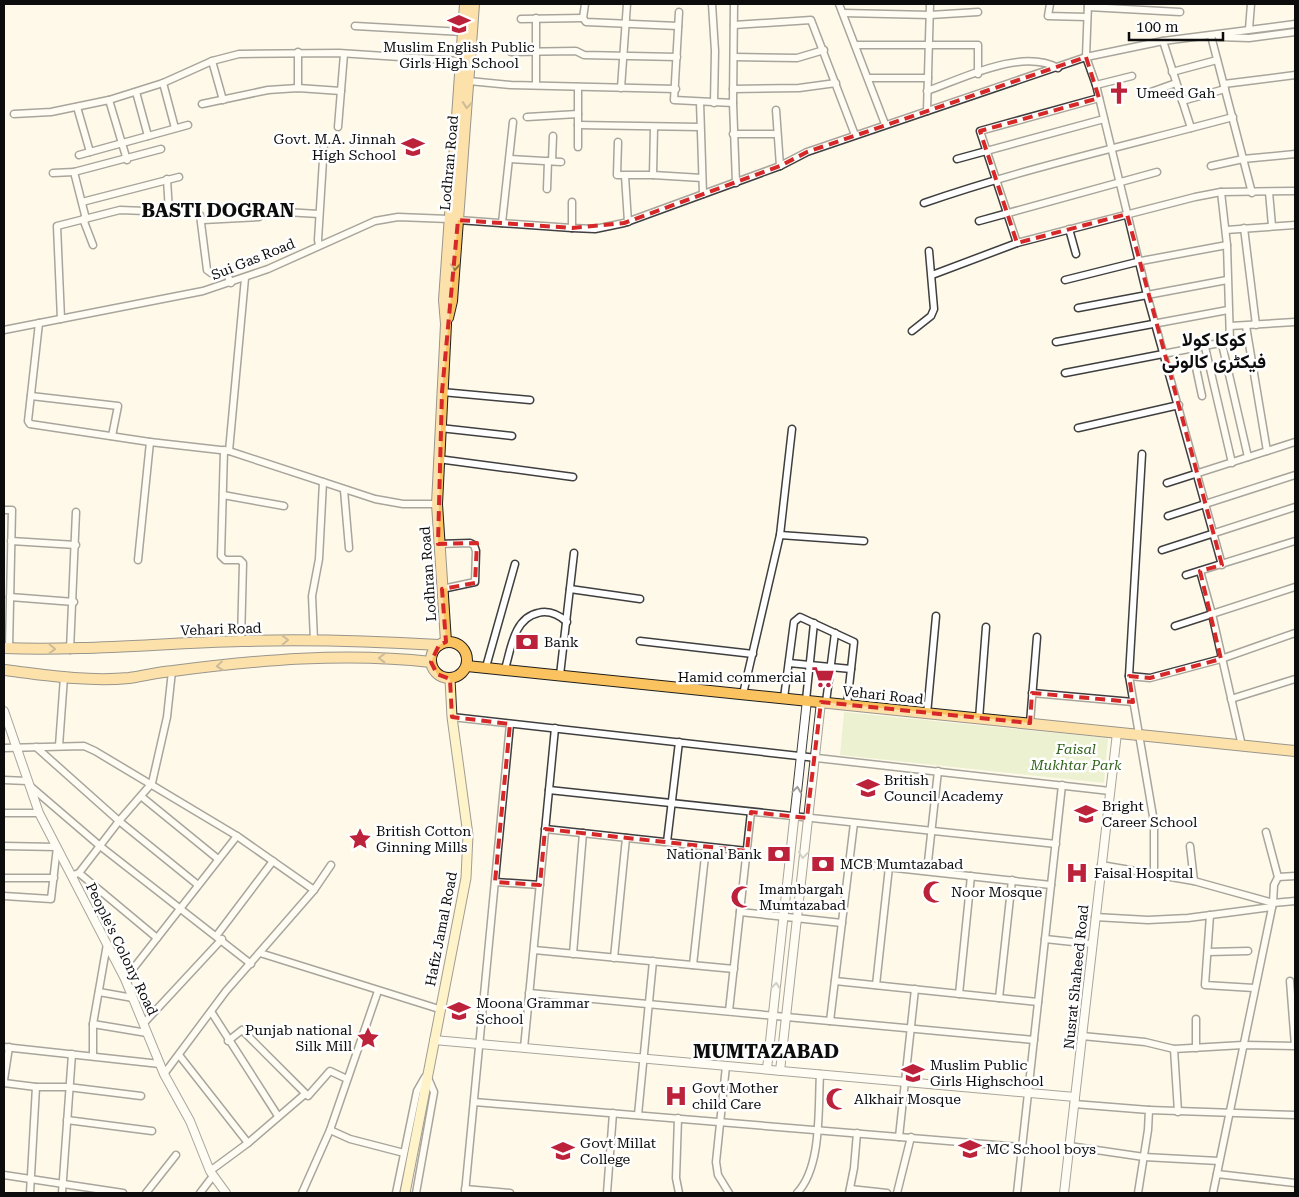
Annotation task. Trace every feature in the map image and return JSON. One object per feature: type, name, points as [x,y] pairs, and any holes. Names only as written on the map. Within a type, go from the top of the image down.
[{"type":"main road","name":"Lodhran Road","points":[[453,219],[465,4]]},
{"type":"main road","name":"Lodhran Road","points":[[442,644],[442,588],[437,504],[446,324],[444,300],[469,81],[474,4]]},
{"type":"main road","name":"Vehari Road","points":[[6,648],[70,650],[241,641],[314,640],[442,644]]},
{"type":"main road","points":[[453,642],[463,648],[468,660],[467,666],[461,675],[450,679],[437,674],[431,662],[433,652],[442,644],[453,642]]},
{"type":"main road","points":[[4,670],[64,678],[127,678],[172,671],[292,660],[396,658],[431,662]]},
{"type":"main road","name":"Vehari Road","points":[[467,666],[1137,734],[1295,752]]},
{"type":"main road","name":"Hafiz Jamal Road","points":[[405,1193],[439,1009],[466,878],[468,835],[452,716],[450,679]]},
{"type":"street","points":[[583,18],[585,4]]},
{"type":"street","points":[[621,88],[627,4]]},
{"type":"street","points":[[712,4],[715,51],[714,103]]},
{"type":"street","points":[[734,4],[733,103],[736,183]]},
{"type":"street","points":[[839,4],[886,124]]},
{"type":"street","points":[[927,111],[930,4]]},
{"type":"street","points":[[1050,4],[1048,16],[1087,17]]},
{"type":"street","points":[[1249,29],[1250,4]]},
{"type":"street","points":[[1180,12],[1088,6],[1086,57],[1096,85],[1127,214],[1141,261],[1155,324],[1222,565]]},
{"type":"street","points":[[680,12],[675,102],[733,103]]},
{"type":"street","points":[[843,14],[978,12]]},
{"type":"street","points":[[536,18],[536,84]]},
{"type":"street","points":[[521,19],[583,18],[586,22],[626,22],[678,26]]},
{"type":"street","points":[[734,25],[811,20],[855,135]]},
{"type":"street","points":[[1211,36],[1249,29],[1295,24]]},
{"type":"street","points":[[355,26],[464,32]]},
{"type":"street","points":[[1211,36],[1249,38],[1295,32]]},
{"type":"street","points":[[1211,36],[1252,192]]},
{"type":"street","name":"Sui Gas Road","points":[[4,330],[203,291],[231,283],[386,218],[453,219],[502,224],[595,229],[628,222],[780,166],[807,152],[1086,57],[1163,41],[1211,36]]},
{"type":"street","points":[[1163,41],[1191,128]]},
{"type":"street","points":[[855,45],[978,45],[978,74]]},
{"type":"street","points":[[734,57],[797,58],[824,50]]},
{"type":"street","points":[[511,52],[535,51],[677,57]]},
{"type":"street","points":[[14,114],[52,112],[109,100],[163,82],[212,61],[239,54],[298,52],[461,61]]},
{"type":"street","points":[[298,52],[298,88]]},
{"type":"street","points":[[338,126],[344,54]]},
{"type":"street","points":[[1172,72],[1217,60]]},
{"type":"street","points":[[212,61],[223,100]]},
{"type":"street","points":[[927,91],[1017,62],[1038,62],[1050,64],[1058,68]]},
{"type":"street","points":[[1182,101],[1224,86],[1295,75]]},
{"type":"street","points":[[1096,85],[1132,76]]},
{"type":"street","points":[[868,78],[928,78]]},
{"type":"street","points":[[469,81],[511,85],[536,84],[676,89]]},
{"type":"street","points":[[163,82],[175,128]]},
{"type":"street","points":[[734,89],[799,88],[836,83]]},
{"type":"street","points":[[1151,92],[1176,83]]},
{"type":"street","points":[[578,87],[578,148]]},
{"type":"street","points":[[202,104],[268,90],[298,88],[341,91]]},
{"type":"street","points":[[136,92],[148,136]]},
{"type":"street","points":[[1018,243],[1006,213],[980,132],[1098,98]]},
{"type":"street","points":[[109,100],[127,160]]},
{"type":"street","points":[[700,102],[703,194]]},
{"type":"street","points":[[76,107],[90,152]]},
{"type":"street","points":[[776,110],[780,166]]},
{"type":"street","points":[[527,117],[578,114]]},
{"type":"street","points":[[924,203],[995,180],[1111,148],[1233,118]]},
{"type":"street","points":[[957,159],[1104,119]]},
{"type":"street","points":[[502,224],[514,122]]},
{"type":"street","points":[[79,155],[188,124]]},
{"type":"street","points":[[578,124],[700,127]]},
{"type":"street","points":[[653,175],[654,127]]},
{"type":"street","points":[[734,134],[777,134]]},
{"type":"street","points":[[547,189],[553,136]]},
{"type":"street","points":[[618,142],[616,175],[702,178]]},
{"type":"street","points":[[320,245],[324,144]]},
{"type":"street","points":[[53,173],[74,172],[127,160],[161,149]]},
{"type":"street","points":[[1211,166],[1242,159],[1295,154]]},
{"type":"street","points":[[510,159],[561,162]]},
{"type":"street","points":[[74,172],[93,245]]},
{"type":"street","points":[[979,221],[1157,172]]},
{"type":"street","points":[[625,176],[628,222]]},
{"type":"street","points":[[82,202],[179,177]]},
{"type":"street","points":[[167,179],[169,212]]},
{"type":"street","points":[[1065,373],[1230,341],[1227,245],[1221,192]]},
{"type":"street","points":[[932,275],[1018,243],[1127,214],[1221,192],[1295,192]]},
{"type":"street","points":[[1269,192],[1272,226]]},
{"type":"street","points":[[572,202],[572,228]]},
{"type":"street","points":[[61,319],[56,226],[120,210],[195,212],[200,215],[207,270],[211,273],[226,272],[231,283]]},
{"type":"street","points":[[285,212],[320,214]]},
{"type":"street","points":[[202,220],[258,217]]},
{"type":"street","points":[[1226,230],[1295,225]]},
{"type":"street","points":[[1244,228],[1256,325]]},
{"type":"street","points":[[1069,229],[1076,254]]},
{"type":"street","points":[[1066,280],[1141,261],[1227,245]]},
{"type":"street","points":[[912,331],[931,316],[934,309],[932,275],[928,260],[929,251]]},
{"type":"street","points":[[241,641],[243,564],[240,560],[225,560],[221,556],[226,450],[245,278]]},
{"type":"street","points":[[1078,308],[1227,280]]},
{"type":"street","points":[[1056,342],[1228,310]]},
{"type":"street","points":[[1230,326],[1295,322]]},
{"type":"street","points":[[39,323],[28,421],[30,424],[150,442],[226,450],[375,499],[404,504],[437,504]]},
{"type":"street","points":[[1246,326],[1267,451]]},
{"type":"street","points":[[1222,344],[1248,457]]},
{"type":"street","points":[[1205,347],[1232,463]]},
{"type":"street","points":[[1192,349],[1202,396]]},
{"type":"street","points":[[442,392],[530,400]]},
{"type":"street","points":[[31,396],[118,406],[112,436]]},
{"type":"street","points":[[1078,428],[1179,405]]},
{"type":"street","points":[[440,428],[512,436]]},
{"type":"street","points":[[743,694],[780,535],[792,429]]},
{"type":"street","points":[[138,560],[150,442]]},
{"type":"street","points":[[1167,483],[1295,442]]},
{"type":"street","points":[[1142,454],[1128,676],[1154,822],[1154,873]]},
{"type":"street","points":[[438,459],[573,477]]},
{"type":"street","points":[[1168,516],[1295,475]]},
{"type":"street","points":[[314,640],[312,596],[319,558],[323,482]]},
{"type":"street","points":[[344,490],[349,548]]},
{"type":"street","points":[[223,495],[284,506]]},
{"type":"street","points":[[1162,550],[1295,507]]},
{"type":"street","points":[[4,510],[12,510],[10,597],[6,648]]},
{"type":"street","points":[[70,650],[74,602],[76,512]]},
{"type":"street","points":[[780,535],[864,541]]},
{"type":"street","points":[[1186,575],[1295,541]]},
{"type":"street","points":[[11,542],[76,545]]},
{"type":"street","points":[[438,544],[470,543],[474,545],[476,551],[475,582],[442,588]]},
{"type":"street","points":[[560,675],[574,553]]},
{"type":"street","points":[[486,668],[514,564]]},
{"type":"street","points":[[1200,571],[1212,614],[1242,746]]},
{"type":"street","points":[[1175,626],[1295,587]]},
{"type":"street","points":[[570,589],[640,599]]},
{"type":"street","points":[[10,597],[74,602]]},
{"type":"street","points":[[505,670],[518,627],[522,621],[532,614],[543,612],[554,614],[566,622]]},
{"type":"street","points":[[926,714],[936,616]]},
{"type":"street","points":[[784,698],[795,619],[800,617],[854,642],[846,705]]},
{"type":"street","points":[[767,1069],[814,623]]},
{"type":"street","points":[[979,719],[986,627]]},
{"type":"street","points":[[780,1070],[814,757],[831,667],[835,633]]},
{"type":"street","points":[[1128,676],[1150,678],[1221,659],[1295,633]]},
{"type":"street","points":[[1030,723],[1037,636]]},
{"type":"street","points":[[640,641],[753,654]]},
{"type":"street","points":[[789,663],[851,669]]},
{"type":"street","points":[[157,938],[76,875],[152,783],[167,717],[172,671]]},
{"type":"street","points":[[60,746],[64,678]]},
{"type":"street","points":[[1231,699],[1295,679]]},
{"type":"street","points":[[1032,693],[1133,702]]},
{"type":"street","name":"People's Colony Road","points":[[4,711],[39,813],[57,847],[76,875],[125,979],[164,1074],[190,1121],[211,1173],[226,1193]]},
{"type":"street","points":[[452,716],[1110,791]]},
{"type":"street","points":[[510,724],[465,1191],[510,1193]]},
{"type":"street","points":[[524,1048],[555,728]]},
{"type":"street","name":"Nusrat Shaheed Road","points":[[1064,1193],[1116,733]]},
{"type":"street","points":[[667,842],[678,742]]},
{"type":"street","points":[[4,748],[84,746],[152,783],[237,836],[314,890]]},
{"type":"street","points":[[36,747],[119,821],[198,885]]},
{"type":"street","points":[[927,871],[938,771]]},
{"type":"street","points":[[4,780],[28,783],[100,846],[219,937],[251,964]]},
{"type":"street","points":[[1017,1193],[1062,785]]},
{"type":"street","points":[[549,790],[1056,844]]},
{"type":"street","points":[[142,797],[218,859]]},
{"type":"street","points":[[729,1011],[751,812]]},
{"type":"street","points":[[4,813],[39,813]]},
{"type":"street","points":[[830,1021],[854,823]]},
{"type":"street","points":[[546,829],[747,851]]},
{"type":"street","points":[[1213,1193],[1272,905],[1274,885],[1278,877],[1266,832]]},
{"type":"street","points":[[573,954],[583,833]]},
{"type":"street","points":[[125,979],[237,836]]},
{"type":"street","points":[[614,958],[626,838]]},
{"type":"street","points":[[4,846],[57,847],[51,899],[4,896]]},
{"type":"street","points":[[692,965],[706,846]]},
{"type":"street","points":[[1190,846],[1194,881]]},
{"type":"street","points":[[144,1023],[219,937],[272,861]]},
{"type":"street","points":[[850,863],[1051,885]]},
{"type":"street","points":[[164,1074],[226,992],[314,890],[331,865]]},
{"type":"street","points":[[1102,865],[1194,881],[1272,905]]},
{"type":"street","points":[[876,985],[889,867]]},
{"type":"street","points":[[959,994],[971,876]]},
{"type":"street","points":[[1278,877],[1295,876]]},
{"type":"street","points":[[4,878],[54,878]]},
{"type":"street","points":[[999,998],[1012,880]]},
{"type":"street","points":[[495,882],[540,885]]},
{"type":"street","points":[[1095,918],[1148,920],[1188,918],[1295,900]]},
{"type":"street","points":[[740,912],[842,923]]},
{"type":"street","points":[[1210,914],[1206,985],[1254,988]]},
{"type":"street","points":[[1045,939],[1092,944]]},
{"type":"street","points":[[92,1056],[93,1024],[108,944]]},
{"type":"street","points":[[534,950],[734,969]]},
{"type":"street","points":[[1208,952],[1248,951]]},
{"type":"street","points":[[260,953],[439,1009]]},
{"type":"street","points":[[638,1115],[653,961]]},
{"type":"street","points":[[835,981],[1038,1002]]},
{"type":"street","points":[[1082,1036],[1144,1042],[1174,1048],[1244,1045],[1295,1046],[1292,986]]},
{"type":"street","points":[[898,1136],[915,989]]},
{"type":"street","points":[[302,1193],[330,1130],[378,991]]},
{"type":"street","points":[[99,992],[133,998]]},
{"type":"street","points":[[529,993],[1034,1040]]},
{"type":"street","points":[[212,1013],[228,1041],[278,1116]]},
{"type":"street","points":[[1196,1019],[1196,1048]]},
{"type":"street","points":[[93,1024],[147,1033]]},
{"type":"street","points":[[228,1041],[242,1030],[305,1094],[311,1096],[330,1071],[347,1079]]},
{"type":"street","points":[[434,1040],[1028,1093],[1149,1110],[1295,1115]]},
{"type":"street","points":[[141,1096],[68,1086],[36,1087],[4,1082],[6,1047],[160,1064]]},
{"type":"street","points":[[1174,1048],[1178,1112]]},
{"type":"street","points":[[62,1193],[68,1086],[72,1054]]},
{"type":"street","points":[[179,1054],[248,1143]]},
{"type":"street","points":[[726,1066],[716,1162],[718,1174],[729,1193]]},
{"type":"street","points":[[396,1193],[417,1091],[427,1074]]},
{"type":"street","points":[[416,1193],[434,1092],[427,1074]]},
{"type":"street","points":[[797,1193],[807,1181],[811,1169],[817,1130],[820,1074]]},
{"type":"street","points":[[30,1193],[36,1087]]},
{"type":"street","points":[[200,1193],[211,1173],[305,1094]]},
{"type":"street","points":[[474,1102],[1022,1147]]},
{"type":"street","points":[[1138,1193],[1149,1110]]},
{"type":"street","points":[[607,1193],[613,1113]]},
{"type":"street","points":[[678,1118],[676,1178],[680,1193]]},
{"type":"street","points":[[67,1120],[152,1130]]},
{"type":"street","points":[[330,1130],[350,1139],[404,1153]]},
{"type":"street","points":[[857,1133],[849,1191],[886,1193]]},
{"type":"street","points":[[897,1193],[911,1137]]},
{"type":"street","points":[[1070,1146],[1144,1157],[1219,1161]]},
{"type":"street","points":[[146,1193],[176,1154]]},
{"type":"street","points":[[1217,1174],[1295,1184]]},
{"type":"street","points":[[4,1175],[123,1193]]},
{"type":"highlighted area","points":[[1086,57],[1099,98],[980,131],[1017,243],[1127,214],[1222,565],[1200,571],[1221,659],[1150,678],[1129,676],[1133,702],[1032,693],[1030,723],[821,702],[807,818],[751,812],[747,851],[545,829],[540,885],[495,882],[510,724],[452,717],[450,679],[437,674],[431,662],[439,645],[446,642],[442,589],[475,583],[477,543],[438,544],[442,392],[458,220],[572,228],[624,223],[780,166],[807,152]]},
{"type":"green space","name":"Faisal Mukhtar Park","points":[[844,712],[1108,738],[1104,783],[840,755]]},
{"type":"place","name":"Muslim English Public Girls High School","points":[[459,24]]},
{"type":"place","name":"Umeed Gah","points":[[1119,93]]},
{"type":"place","name":"Govt. M.A. Jinnah High School","points":[[413,147]]},
{"type":"place","name":"Bank","points":[[527,642]]},
{"type":"place","name":"Hamid commercial","points":[[823,677]]},
{"type":"place","name":"British Council Academy","points":[[868,788]]},
{"type":"place","name":"Bright Career School","points":[[1086,814]]},
{"type":"place","name":"British Cotton Ginning Mills","points":[[360,839]]},
{"type":"place","name":"National Bank","points":[[779,854]]},
{"type":"place","name":"MCB Mumtazabad","points":[[823,864]]},
{"type":"place","name":"Faisal Hospital","points":[[1077,873]]},
{"type":"place","name":"Noor Mosque","points":[[934,892]]},
{"type":"place","name":"Imambargah Mumtazabad","points":[[742,897]]},
{"type":"place","name":"Moona Grammar School","points":[[459,1011]]},
{"type":"place","name":"Punjab national Silk Mill","points":[[368,1038]]},
{"type":"place","name":"Muslim Public Girls Highschool","points":[[913,1073]]},
{"type":"place","name":"Govt Mother child Care","points":[[676,1096]]},
{"type":"place","name":"Alkhair Mosque","points":[[837,1099]]},
{"type":"place","name":"MC School boys","points":[[970,1149]]},
{"type":"place","name":"Govt Millat College","points":[[563,1151]]},
{"type":"district","name":"BASTI DOGRAN","points":[[218,210]]},
{"type":"district","name":"کوکا کولا فیکٹری کالونی","points":[[1214,350]]},
{"type":"district","name":"MUMTAZABAD","points":[[766,1051]]}]
